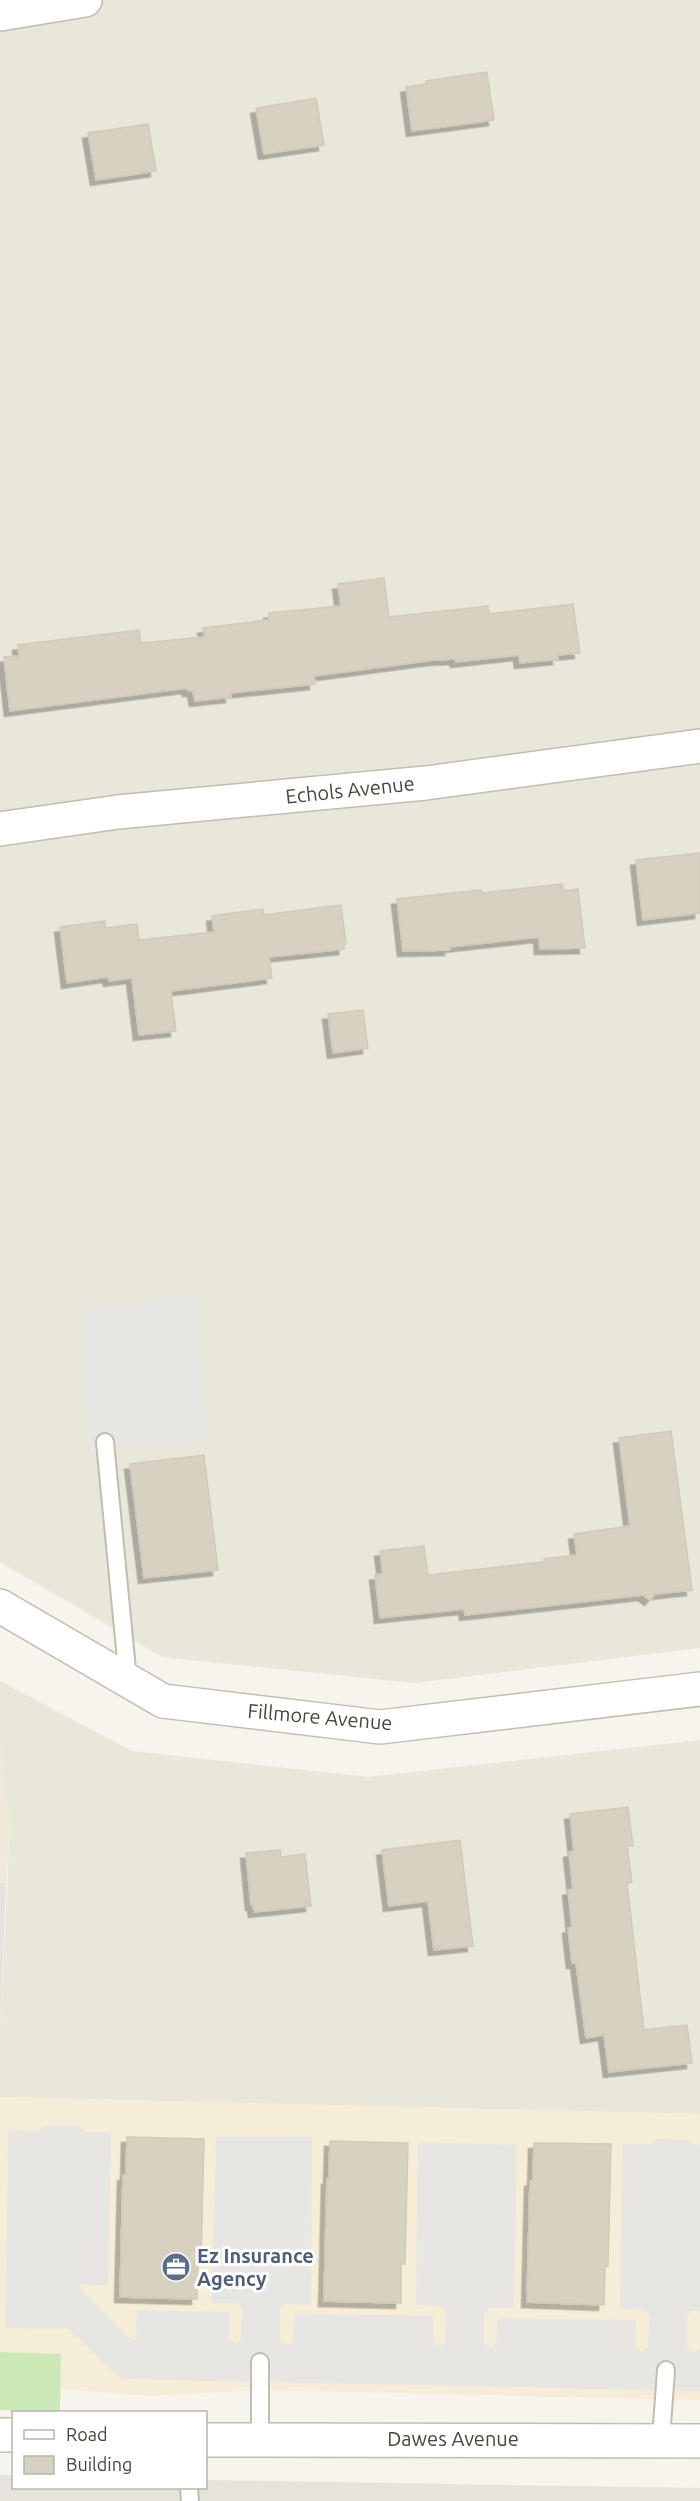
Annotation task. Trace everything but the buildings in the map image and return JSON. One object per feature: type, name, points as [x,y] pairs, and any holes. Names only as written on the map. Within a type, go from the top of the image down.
[{"type":"street","points":[[0,14],[85,0]]},
{"type":"street","name":"Echols Avenue","points":[[0,829],[118,812],[426,783],[700,746]]},
{"type":"street","name":"Fillmore Avenue","points":[[0,1606],[163,1701],[380,1727],[700,1689]]},
{"type":"street","name":"Dawes Avenue","points":[[207,2440],[661,2439],[700,2441]]},
{"type":"lane","points":[[105,1442],[128,1680]]},
{"type":"lane","points":[[260,2362],[260,2441]]},
{"type":"lane","points":[[661,2439],[666,2370]]},
{"type":"shaded area","points":[[0,0],[700,0],[700,1648],[414,1683],[162,1657],[0,1562]]},
{"type":"shaded area","points":[[199,1294],[204,1441],[90,1453],[82,1379],[85,1307]]},
{"type":"shaded area","points":[[0,1681],[132,1751],[368,1777],[700,1740],[700,2114],[0,2097],[0,2035],[10,1826],[0,1745]]},
{"type":"shaded area","points":[[0,1745],[10,1826],[6,1883],[0,1883]]},
{"type":"shaded area","points":[[0,1883],[6,1883],[0,2030]]},
{"type":"shaded area","points":[[0,2097],[700,2114],[700,2400],[260,2390],[150,2396],[60,2389],[61,2354],[0,2352]]},
{"type":"shaded area","points":[[42,2126],[79,2126],[84,2132],[111,2132],[108,2285],[80,2284],[80,2288],[131,2339],[136,2340],[137,2310],[229,2312],[229,2340],[236,2343],[241,2341],[242,2308],[238,2303],[211,2303],[216,2137],[312,2137],[311,2305],[284,2304],[280,2310],[280,2342],[287,2345],[293,2342],[294,2314],[433,2316],[434,2343],[439,2347],[445,2344],[446,2309],[441,2306],[416,2305],[418,2142],[517,2145],[514,2308],[488,2308],[484,2313],[484,2344],[491,2347],[496,2344],[498,2318],[636,2320],[635,2347],[642,2351],[648,2348],[650,2315],[645,2310],[620,2308],[622,2144],[652,2144],[655,2139],[688,2140],[700,2145],[700,2311],[691,2311],[687,2316],[687,2348],[694,2352],[700,2348],[700,2391],[121,2379],[69,2329],[5,2328],[8,2130],[38,2131]]},
{"type":"shaded area","points":[[0,2475],[12,2475],[12,2489],[207,2489],[207,2480],[700,2488],[700,2501],[0,2501]]},
{"type":"green space","points":[[0,2352],[61,2354],[60,2411],[0,2410]]},
{"type":"place","name":"Ez Insurance Agency","points":[[176,2267]]}]
